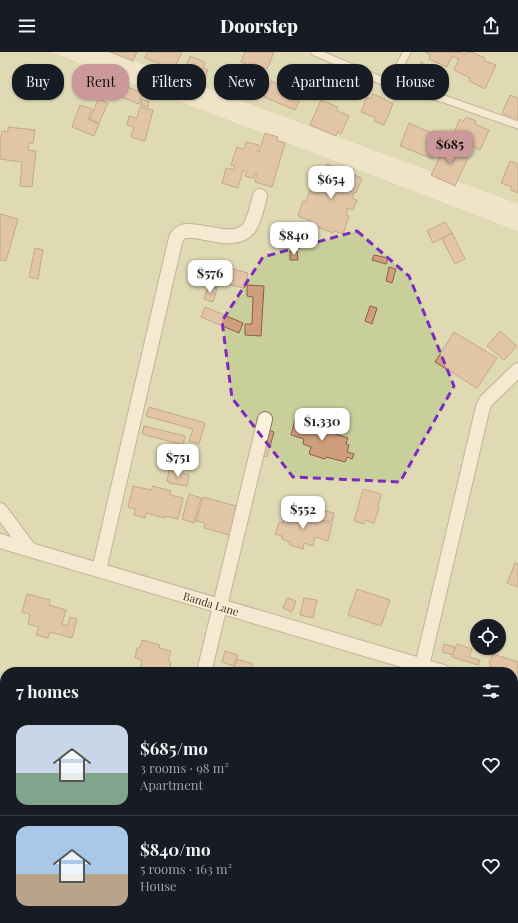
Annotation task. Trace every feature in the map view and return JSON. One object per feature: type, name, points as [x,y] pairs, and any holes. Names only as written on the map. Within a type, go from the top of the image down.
[{"type":"street","points":[[99,570],[176,238],[179,234],[185,231],[222,236],[239,235],[248,230],[253,220],[260,196]]},
{"type":"street","points":[[422,666],[483,407],[486,401],[518,370]]},
{"type":"street","points":[[205,667],[265,419]]},
{"type":"street","points":[[0,510],[29,549]]},
{"type":"street","name":"Banda Lane","points":[[0,541],[426,667]]},
{"type":"lane","points":[[315,52],[381,80]]},
{"type":"lane","points":[[401,64],[408,52]]},
{"type":"lane","points":[[447,100],[518,124]]},
{"type":"highlighted area","points":[[357,231],[409,276],[454,386],[400,482],[293,477],[232,398],[222,321],[263,257]]},
{"type":"green space","points":[[0,52],[51,52],[82,64],[72,64],[72,100],[129,100],[129,82],[137,85],[137,100],[176,100],[518,231],[518,667],[0,667]]},
{"type":"green space","points":[[110,52],[518,52],[518,204],[239,100],[269,100],[269,64],[214,64],[214,91],[206,88],[206,64],[142,64]]},
{"type":"building","points":[[110,52],[137,52],[133,61]]},
{"type":"building","points":[[147,52],[182,52],[176,64],[160,64],[145,58]]},
{"type":"building","points":[[245,52],[274,52],[269,64],[255,64],[250,62],[249,64],[246,64],[241,62]]},
{"type":"building","points":[[425,52],[460,52],[465,55],[467,52],[471,52],[485,58],[484,61],[496,65],[485,89],[469,81],[470,78],[454,70],[459,59],[452,56],[448,64],[440,64],[429,59],[430,55]]},
{"type":"building","points":[[190,56],[205,62],[204,64],[187,64]]},
{"type":"building","points":[[271,81],[277,84],[277,100],[299,100],[295,110],[269,99],[269,86]]},
{"type":"building","points":[[129,88],[137,91],[137,100],[140,100],[139,104],[129,100]]},
{"type":"building","points":[[373,94],[381,97],[381,100],[393,104],[384,125],[374,121],[376,118],[361,112],[366,100],[373,100]]},
{"type":"building","points":[[510,95],[518,98],[518,123],[509,119],[510,117],[502,113]]},
{"type":"building","points":[[98,100],[108,103],[99,123],[90,119]]},
{"type":"building","points":[[142,100],[149,102],[148,107],[141,105]]},
{"type":"building","points":[[321,100],[338,107],[336,110],[349,116],[341,134],[337,132],[336,136],[310,125]]},
{"type":"building","points":[[80,105],[92,109],[88,119],[99,124],[94,136],[72,127]]},
{"type":"building","points":[[140,107],[153,110],[145,141],[131,137],[134,127],[127,125],[129,116],[137,118]]},
{"type":"building","points":[[466,117],[476,121],[475,124],[489,130],[480,150],[453,135],[460,119],[464,121]]},
{"type":"building","points":[[409,123],[442,138],[433,159],[400,146]]},
{"type":"building","points":[[8,127],[35,130],[33,143],[29,143],[28,150],[36,151],[32,187],[20,186],[22,162],[0,159],[0,142],[2,131],[8,132]]},
{"type":"building","points":[[265,133],[278,137],[277,141],[285,143],[272,187],[255,182],[257,174],[255,173],[254,178],[245,176],[247,171],[243,170],[238,188],[222,183],[226,168],[234,170],[235,166],[231,165],[237,147],[244,149],[246,142],[259,145],[257,151],[259,152]]},
{"type":"building","points":[[450,144],[466,151],[464,156],[468,158],[455,186],[431,175],[444,149],[447,150]]},
{"type":"building","points":[[510,161],[518,164],[518,193],[511,190],[512,187],[501,183]]},
{"type":"building","points":[[327,164],[362,178],[356,193],[354,192],[352,198],[357,200],[353,210],[348,208],[346,215],[349,216],[343,234],[334,231],[333,233],[310,224],[311,221],[298,216],[303,201],[306,202],[315,177],[321,180]]},
{"type":"building","points":[[0,214],[18,219],[6,261],[0,260]]},
{"type":"building","points":[[445,222],[452,233],[433,243],[427,231]]},
{"type":"building","points":[[452,233],[465,259],[455,264],[442,239]]},
{"type":"building","points":[[35,248],[43,250],[38,279],[29,277]]},
{"type":"building","points":[[290,251],[297,251],[298,260],[290,260]]},
{"type":"building","points":[[374,255],[388,258],[386,264],[372,260]]},
{"type":"building","points":[[218,262],[225,265],[217,288],[208,284],[214,267],[216,268]]},
{"type":"building","points":[[389,267],[396,269],[392,283],[386,281]]},
{"type":"building","points":[[230,268],[248,273],[244,288],[226,284]]},
{"type":"building","points":[[247,285],[264,286],[261,336],[245,335],[245,324],[252,324],[253,297],[247,296]]},
{"type":"building","points":[[208,286],[217,289],[213,302],[204,299]]},
{"type":"building","points":[[370,306],[377,308],[372,324],[365,321]]},
{"type":"building","points":[[205,307],[243,323],[239,333],[201,317]]},
{"type":"building","points":[[500,331],[517,346],[504,360],[487,346]]},
{"type":"building","points":[[454,332],[497,358],[477,388],[435,362]]},
{"type":"building","points":[[149,407],[205,423],[199,444],[189,441],[193,429],[146,416]]},
{"type":"building","points":[[295,420],[320,426],[319,429],[348,438],[346,444],[349,445],[347,452],[354,454],[352,459],[347,457],[345,462],[326,457],[325,459],[309,454],[311,447],[303,444],[304,439],[291,435]]},
{"type":"building","points":[[144,426],[185,436],[183,445],[142,434]]},
{"type":"building","points":[[268,430],[274,432],[267,457],[261,455]]},
{"type":"building","points":[[169,470],[189,475],[187,486],[169,483],[170,482],[167,481]]},
{"type":"building","points":[[133,486],[151,490],[153,486],[171,491],[170,495],[183,498],[178,519],[165,516],[165,518],[146,513],[145,518],[134,515],[135,509],[128,507]]},
{"type":"building","points":[[363,489],[381,494],[374,523],[365,520],[364,524],[354,521]]},
{"type":"building","points":[[189,494],[201,498],[194,523],[182,519]]},
{"type":"building","points":[[203,497],[236,506],[235,509],[240,510],[233,536],[204,528],[205,523],[196,521]]},
{"type":"building","points":[[314,508],[334,513],[332,522],[312,518]]},
{"type":"building","points":[[285,514],[295,517],[296,514],[332,524],[328,541],[315,537],[313,546],[304,543],[303,549],[290,545],[290,542],[282,539],[282,536],[275,534],[279,522],[283,523]]},
{"type":"building","points":[[515,563],[518,564],[518,587],[507,583]]},
{"type":"building","points":[[357,589],[390,600],[381,626],[348,615]]},
{"type":"building","points":[[27,594],[50,600],[49,605],[66,610],[62,624],[68,626],[70,617],[77,619],[72,638],[50,632],[48,638],[36,635],[39,627],[28,624],[30,614],[22,612]]},
{"type":"building","points":[[287,598],[296,601],[292,612],[283,608]]},
{"type":"building","points":[[304,598],[317,600],[313,618],[300,615]]},
{"type":"building","points":[[142,640],[160,645],[159,648],[171,651],[168,661],[171,662],[170,667],[140,667],[142,660],[135,658],[137,648],[140,648]]},
{"type":"building","points":[[444,644],[455,647],[453,655],[442,652]]},
{"type":"building","points":[[457,644],[470,648],[469,657],[480,660],[478,665],[452,657]]},
{"type":"building","points":[[225,651],[238,655],[234,666],[222,662]]},
{"type":"building","points":[[493,655],[496,655],[518,662],[518,667],[490,667],[491,664],[489,663]]},
{"type":"building","points":[[237,659],[253,664],[252,667],[234,667]]}]
